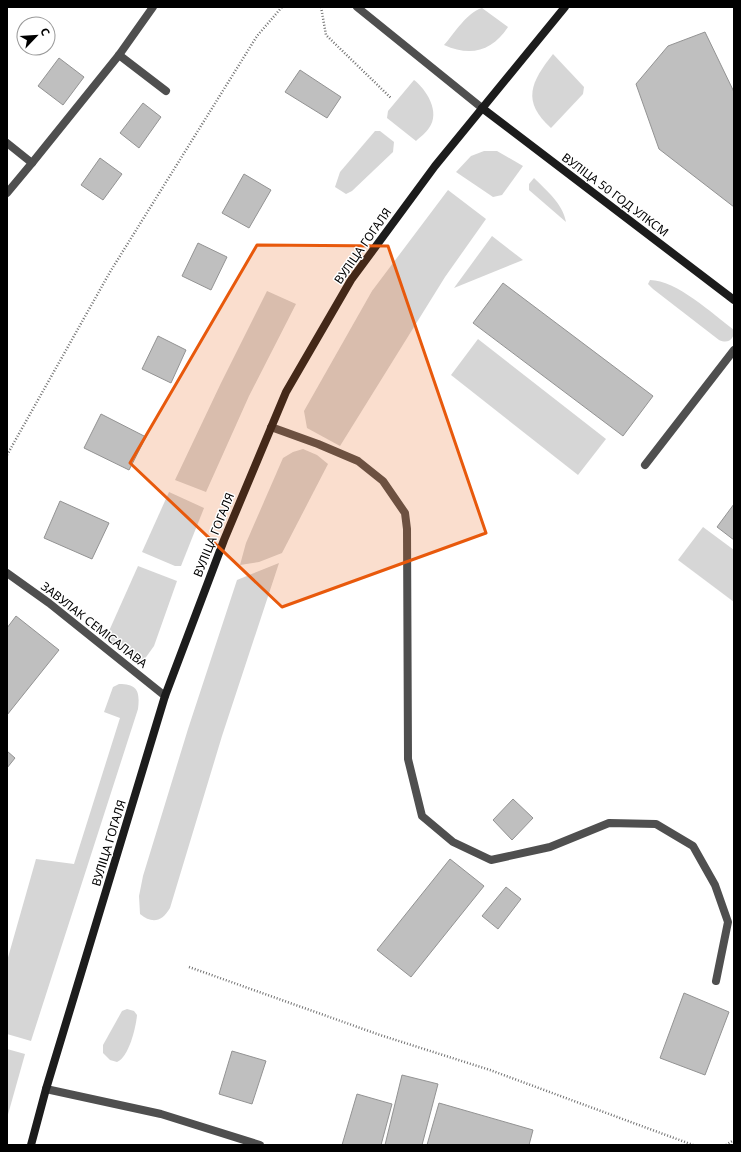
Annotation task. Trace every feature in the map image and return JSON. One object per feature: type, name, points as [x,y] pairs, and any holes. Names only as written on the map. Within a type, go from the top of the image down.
[{"type":"main road","name":"ВУЛІЦА ГОГАЛЯ","points":[[31,1145],[46,1089],[165,696],[224,540],[286,392],[352,280],[434,166],[564,7]]},
{"type":"main road","name":"ВУЛІЦА 50 ГОД УЛКСМ","points":[[482,108],[734,300]]},
{"type":"street","points":[[7,193],[119,55],[153,7]]},
{"type":"street","points":[[357,7],[482,108]]},
{"type":"street","points":[[119,55],[166,91]]},
{"type":"street","points":[[7,143],[32,163]]},
{"type":"street","points":[[644,465],[734,350]]},
{"type":"street","points":[[271,428],[318,444],[358,461],[383,481],[405,513],[407,529],[408,760],[422,816],[453,842],[491,860],[550,847],[609,823],[656,824],[693,846],[715,885],[728,922],[716,981]]},
{"type":"street","name":"ЗАВУЛАК СЕМІСАЛАВА","points":[[7,573],[49,603],[165,696]]},
{"type":"street","points":[[46,1089],[161,1114],[260,1145]]},
{"type":"path","points":[[7,454],[114,265],[257,36],[282,7]]},
{"type":"path","points":[[320,7],[326,35],[391,98]]},
{"type":"path","points":[[190,967],[380,1035],[490,1070],[693,1145]]},
{"type":"path","points":[[726,1145],[734,1140]]},
{"type":"highlighted area","points":[[257,245],[388,246],[486,533],[282,607],[130,463]]},
{"type":"shaded area","points":[[482,8],[508,27],[495,42],[480,50],[472,51],[463,51],[444,45],[471,14]]},
{"type":"shaded area","points":[[553,54],[584,87],[583,94],[551,128],[536,109],[532,91],[539,74]]},
{"type":"shaded area","points":[[414,80],[423,89],[433,108],[432,122],[429,128],[416,141],[387,118],[388,111]]},
{"type":"shaded area","points":[[375,131],[380,131],[394,142],[393,152],[352,191],[346,194],[335,187],[340,172]]},
{"type":"shaded area","points":[[484,151],[497,151],[523,166],[502,195],[493,197],[456,172],[471,156]]},
{"type":"shaded area","points":[[534,178],[558,203],[566,222],[529,190],[529,184]]},
{"type":"shaded area","points":[[448,190],[486,219],[445,277],[340,446],[307,428],[304,411],[372,291]]},
{"type":"shaded area","points":[[492,236],[523,260],[454,288]]},
{"type":"shaded area","points":[[650,280],[660,281],[694,299],[734,330],[732,339],[725,342],[719,340],[653,289],[648,284]]},
{"type":"shaded area","points":[[267,291],[296,304],[249,396],[206,492],[175,480],[221,383]]},
{"type":"shaded area","points":[[478,339],[606,439],[578,475],[451,375]]},
{"type":"shaded area","points":[[303,449],[317,455],[328,464],[282,553],[259,562],[240,565],[246,543],[283,458],[293,452]]},
{"type":"shaded area","points":[[169,492],[204,508],[181,566],[175,566],[142,552]]},
{"type":"shaded area","points":[[703,527],[734,550],[734,602],[678,560]]},
{"type":"shaded area","points":[[279,563],[222,736],[170,908],[160,919],[149,919],[140,914],[139,896],[143,876],[188,729],[237,580]]},
{"type":"shaded area","points":[[138,566],[177,581],[154,646],[144,660],[137,661],[110,640],[109,631]]},
{"type":"shaded area","points":[[119,684],[134,687],[139,698],[138,709],[31,1041],[7,1034],[7,961],[36,859],[74,864],[120,718],[104,712],[113,687]]},
{"type":"shaded area","points":[[127,1009],[134,1011],[137,1015],[135,1027],[125,1054],[117,1062],[110,1060],[103,1053],[103,1045],[122,1011]]},
{"type":"shaded area","points":[[7,1049],[25,1054],[7,1118]]},
{"type":"building","points":[[705,32],[734,92],[734,207],[659,149],[636,84],[668,46]]},
{"type":"building","points":[[59,58],[84,77],[63,105],[38,86]]},
{"type":"building","points":[[300,70],[341,97],[327,118],[285,92]]},
{"type":"building","points":[[143,103],[161,117],[139,148],[120,133]]},
{"type":"building","points":[[100,158],[122,174],[103,200],[81,185]]},
{"type":"building","points":[[244,174],[271,190],[249,228],[222,213]]},
{"type":"building","points":[[198,243],[227,257],[211,290],[182,276]]},
{"type":"building","points":[[503,283],[653,396],[623,436],[473,323]]},
{"type":"building","points":[[158,336],[186,350],[171,383],[142,369]]},
{"type":"building","points":[[101,414],[146,437],[129,470],[84,448]]},
{"type":"building","points":[[60,501],[109,523],[92,559],[44,538]]},
{"type":"building","points":[[734,504],[734,540],[717,527]]},
{"type":"building","points":[[16,616],[59,650],[7,715],[7,628]]},
{"type":"building","points":[[7,751],[15,758],[7,768]]},
{"type":"building","points":[[513,799],[533,818],[512,840],[493,820]]},
{"type":"building","points":[[450,859],[484,886],[411,977],[377,950]]},
{"type":"building","points":[[506,887],[521,899],[498,929],[482,916]]},
{"type":"building","points":[[684,993],[729,1012],[705,1075],[660,1058]]},
{"type":"building","points":[[232,1051],[266,1061],[252,1104],[219,1094]]},
{"type":"building","points":[[402,1075],[438,1084],[422,1145],[385,1145]]},
{"type":"building","points":[[357,1094],[392,1104],[381,1145],[342,1145]]},
{"type":"building","points":[[439,1103],[533,1130],[529,1145],[427,1145]]}]
